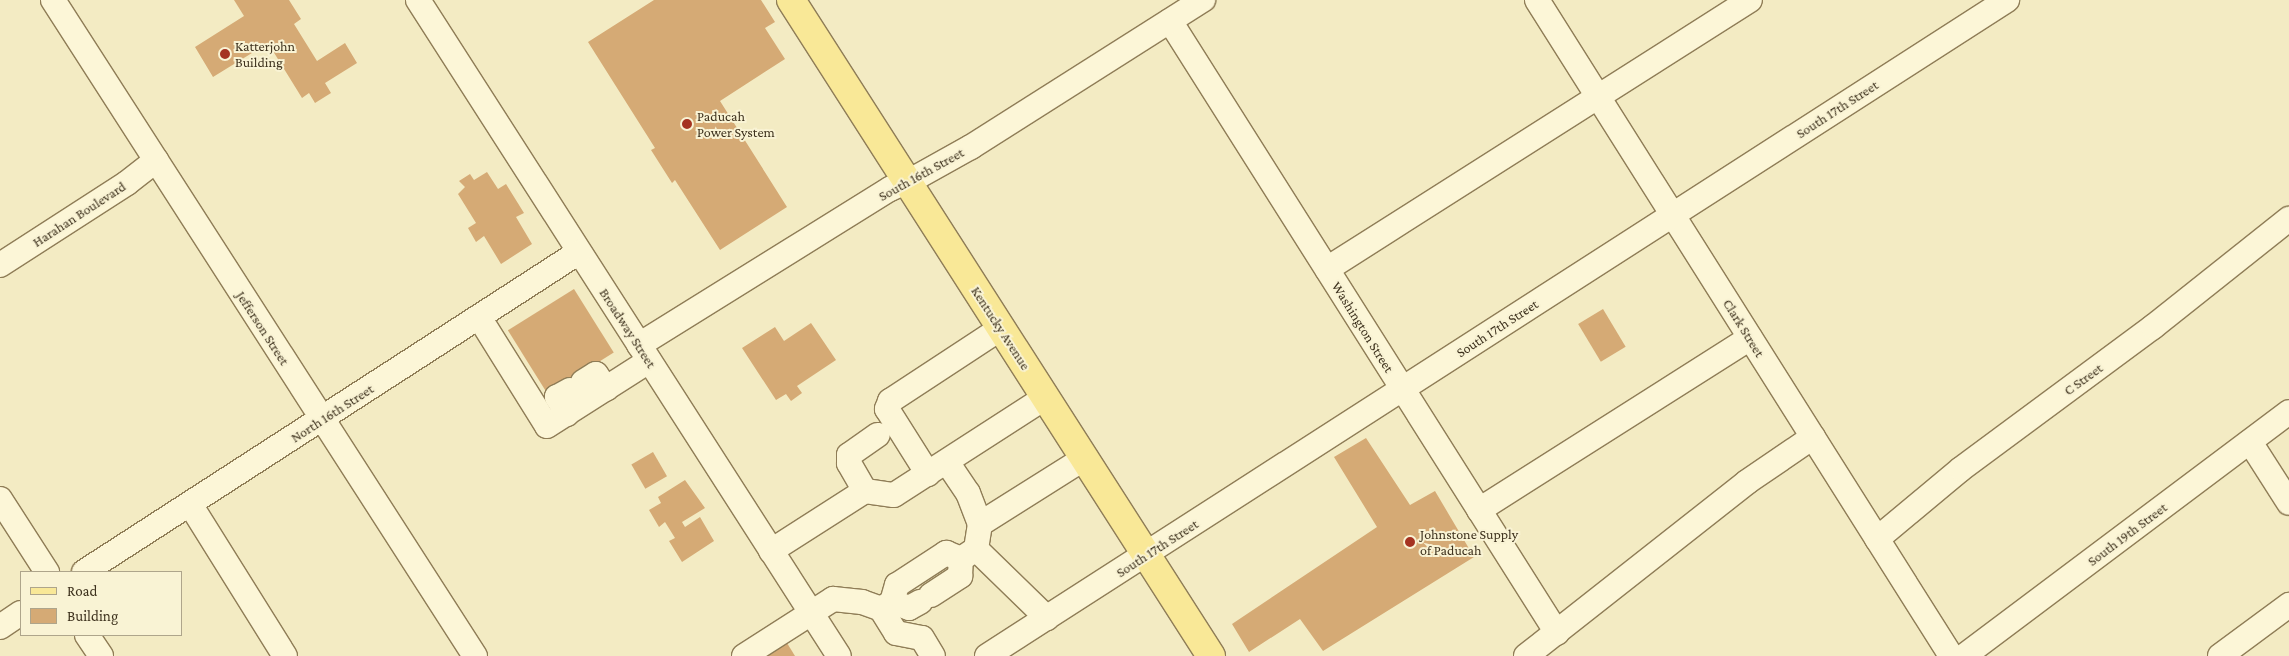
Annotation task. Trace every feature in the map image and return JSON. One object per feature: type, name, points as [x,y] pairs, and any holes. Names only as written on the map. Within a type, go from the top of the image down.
[{"type":"main road","name":"Kentucky Avenue","points":[[791,0],[1211,656]]},
{"type":"street","name":"Jefferson Street","points":[[52,0],[474,656]]},
{"type":"street","name":"Broadway Street","points":[[418,0],[839,656]]},
{"type":"street","name":"South 16th Street","points":[[479,317],[547,426],[567,414],[586,387],[644,353],[890,189],[907,182],[971,146],[1202,0]]},
{"type":"street","name":"Clark Street","points":[[1537,0],[1951,656]]},
{"type":"street","points":[[1327,269],[1750,0]]},
{"type":"street","name":"South 17th Street","points":[[987,656],[1016,648],[1046,618],[2007,0]]},
{"type":"street","name":"Washington Street","points":[[1170,21],[1556,633]]},
{"type":"street","name":"Harahan Boulevard","points":[[0,265],[127,183],[156,160]]},
{"type":"street","name":"C Street","points":[[1877,539],[1961,469],[2153,327],[2289,219]]},
{"type":"street","name":"North 16th Street","points":[[86,571],[579,252]]},
{"type":"street","points":[[980,524],[968,493],[938,468],[887,409],[890,401],[1001,328]]},
{"type":"street","points":[[1479,510],[1750,338]]},
{"type":"street","points":[[567,414],[558,397],[586,387]]},
{"type":"street","points":[[771,551],[866,491],[894,495],[1046,397]]},
{"type":"street","name":"South 19th Street","points":[[1964,656],[2289,412]]},
{"type":"street","points":[[866,491],[848,463],[849,455],[878,435]]},
{"type":"street","points":[[1526,656],[1747,482],[1813,437]]},
{"type":"street","points":[[2250,442],[2289,503]]},
{"type":"street","points":[[744,656],[833,599],[909,608],[960,576],[980,524],[1085,458]]},
{"type":"street","points":[[0,499],[46,571]]},
{"type":"street","points":[[190,504],[285,656]]},
{"type":"street","points":[[933,656],[922,638],[896,633],[886,605],[896,585],[946,554],[969,554],[1046,618]]},
{"type":"street","points":[[2220,656],[2289,605]]},
{"type":"street","points":[[0,627],[20,614]]},
{"type":"street","points":[[88,636],[101,656]]},
{"type":"building","name":"Katterjohn Building","points":[[234,0],[289,0],[301,19],[294,24],[317,61],[345,43],[357,63],[325,83],[331,93],[315,103],[309,93],[302,98],[268,43],[213,77],[195,47],[244,16]]},
{"type":"building","name":"Paducah Power System","points":[[654,0],[761,0],[775,22],[765,28],[785,59],[720,101],[787,207],[720,250],[675,180],[672,183],[651,150],[655,148],[588,42]]},
{"type":"building","points":[[487,172],[498,189],[506,184],[524,213],[516,217],[532,244],[501,264],[484,236],[476,242],[468,228],[476,223],[458,194],[465,187],[459,181],[470,174],[474,180]]},
{"type":"building","points":[[574,289],[614,353],[548,394],[508,330]]},
{"type":"building","points":[[1603,309],[1626,347],[1601,362],[1578,324]]},
{"type":"building","points":[[811,323],[836,360],[797,386],[802,393],[791,401],[786,394],[776,400],[742,348],[775,327],[784,341]]},
{"type":"building","name":"Johnstone Supply of Paducah","points":[[1366,438],[1410,505],[1435,491],[1474,557],[1323,651],[1300,619],[1249,652],[1232,624],[1377,527],[1334,457]]},
{"type":"building","points":[[653,452],[667,476],[645,489],[631,465]]},
{"type":"building","points":[[685,480],[705,508],[682,522],[685,527],[700,517],[714,541],[682,562],[669,541],[675,538],[665,522],[659,527],[649,510],[661,503],[658,497]]},
{"type":"building","points":[[787,643],[795,656],[767,656]]},
{"type":"place","name":"Katterjohn Building","points":[[225,54]]},
{"type":"place","name":"Paducah Power System","points":[[687,124]]},
{"type":"place","name":"Johnstone Supply of Paducah","points":[[1410,542]]}]
